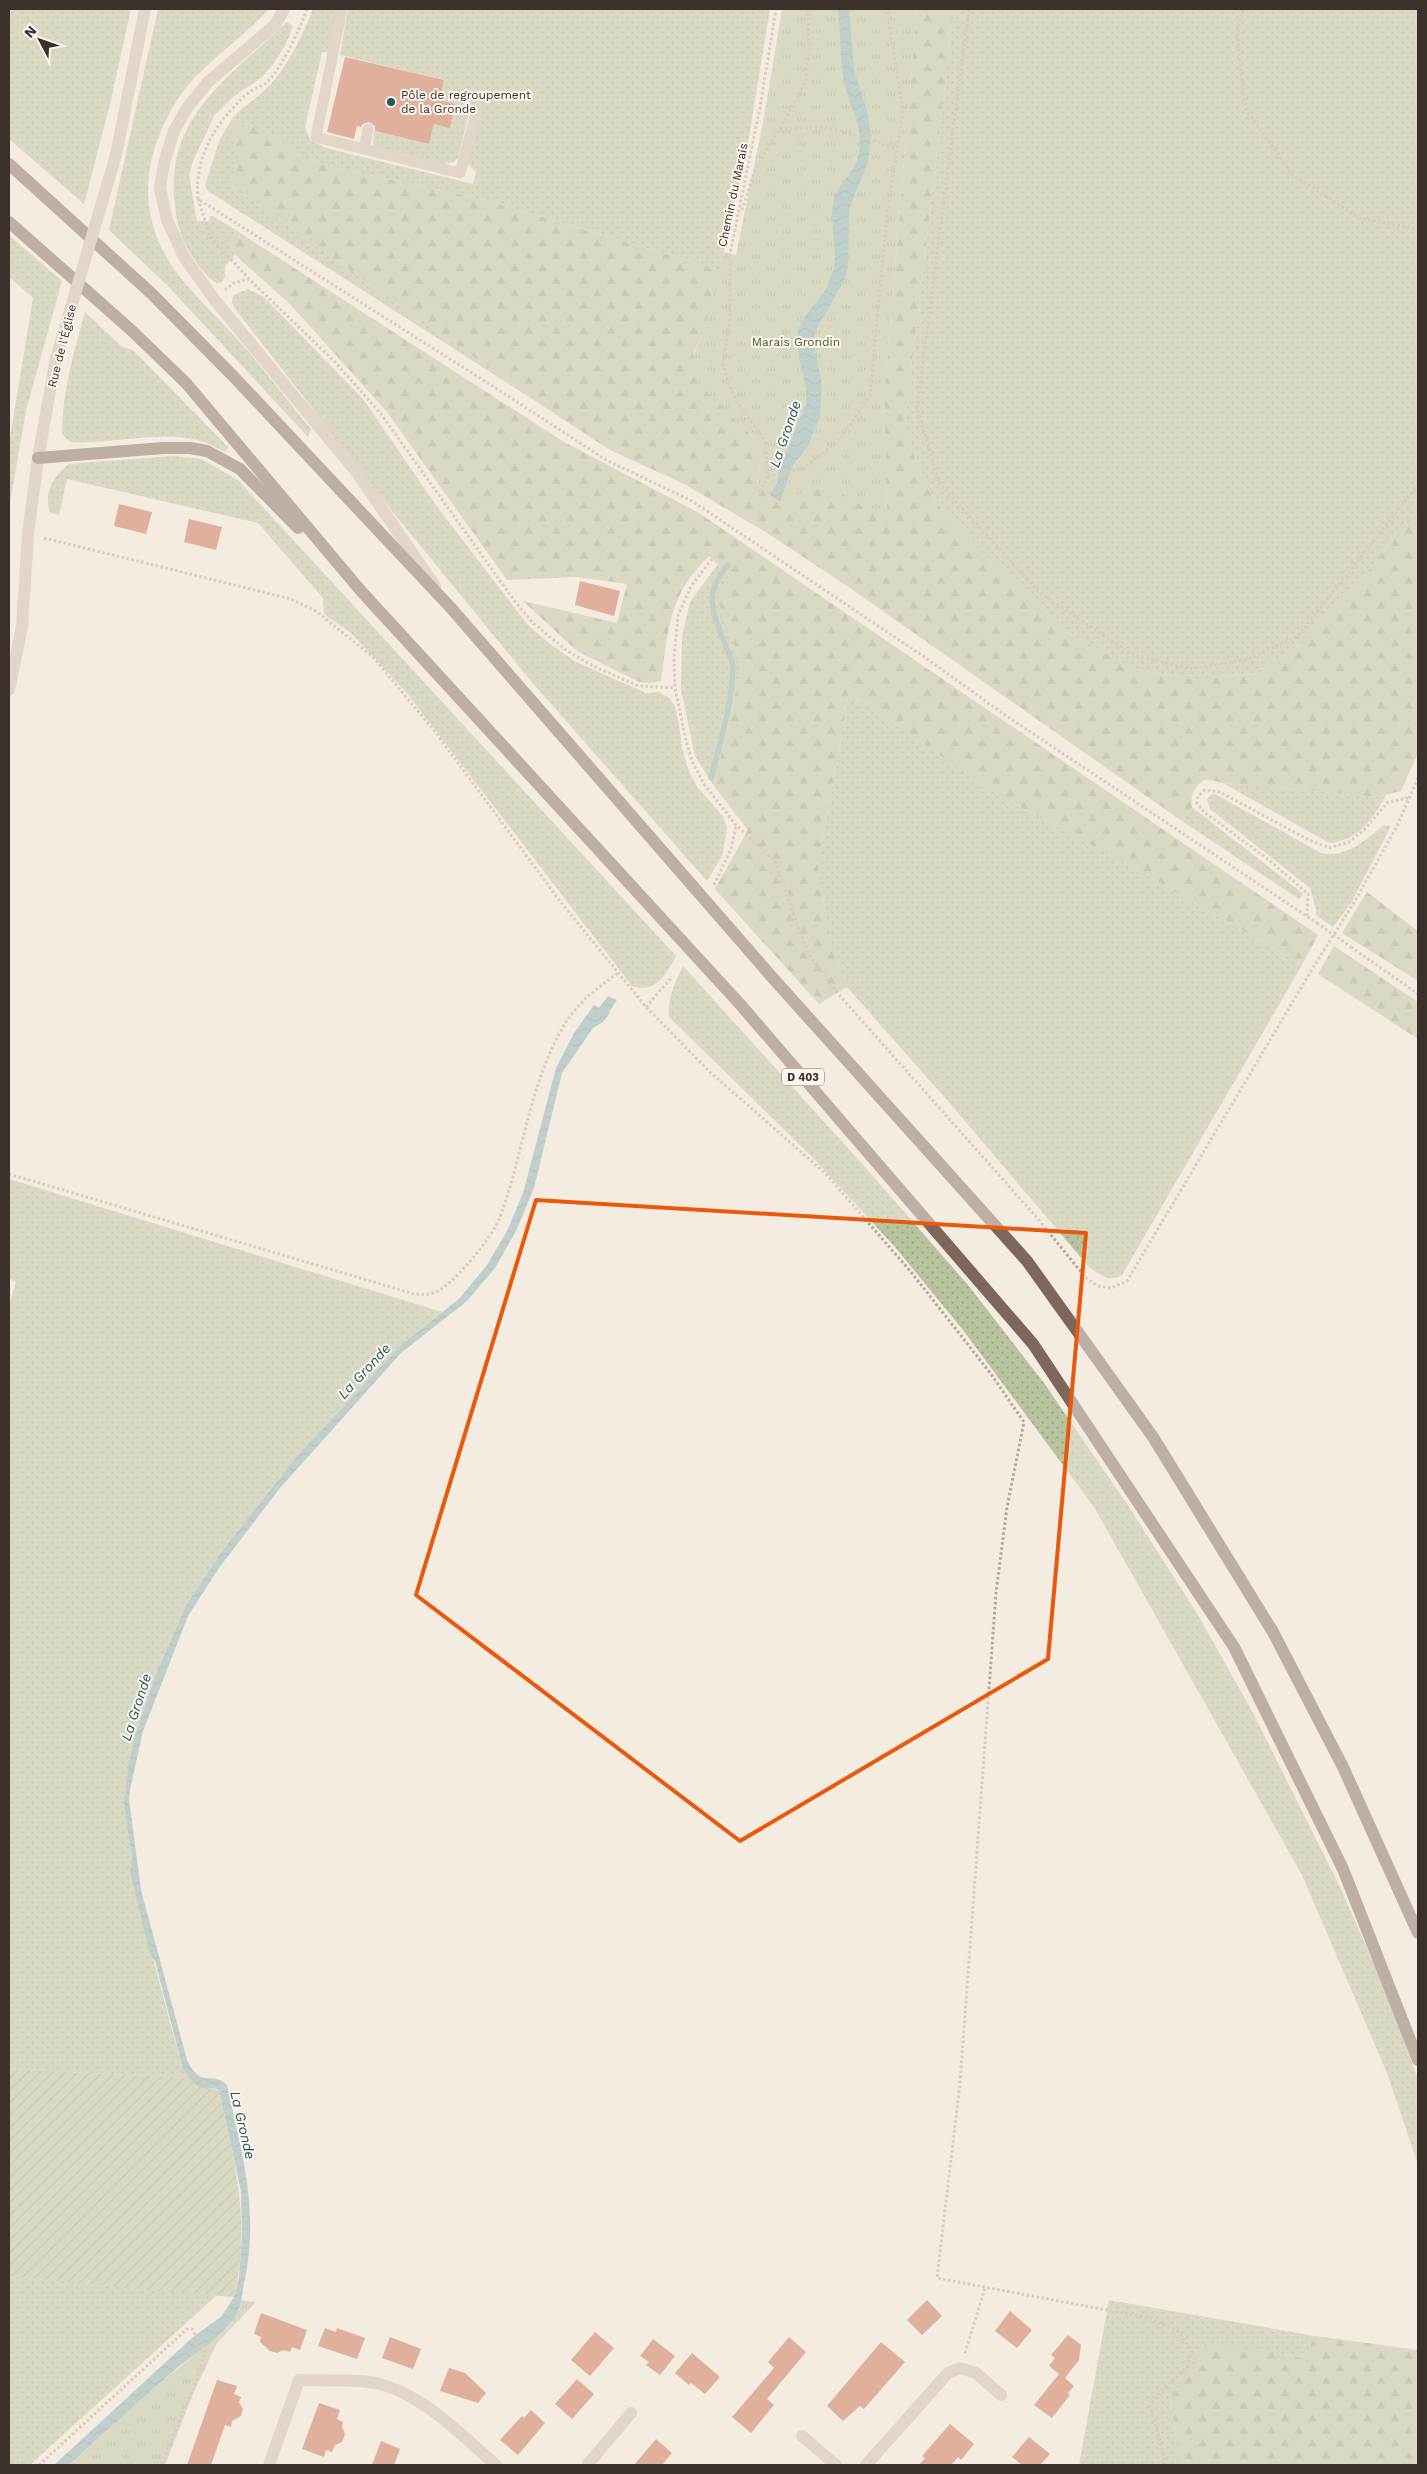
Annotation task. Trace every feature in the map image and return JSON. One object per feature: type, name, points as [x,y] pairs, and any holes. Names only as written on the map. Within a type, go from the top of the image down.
[{"type":"main road","points":[[9,164],[40,190],[166,307],[451,608],[771,976],[1026,1261],[1153,1437],[1273,1632],[1343,1767],[1418,1933]]},
{"type":"main road","name":"D 403","points":[[9,222],[130,328],[186,383],[361,591],[739,1003],[1033,1344],[1234,1647],[1343,1869],[1418,2060]]},
{"type":"main road","points":[[38,458],[163,448],[190,448],[207,451],[240,469],[361,591]]},
{"type":"street","name":"Rue de l'Église","points":[[9,690],[22,627],[28,534],[38,458],[56,358],[116,154],[146,9]]},
{"type":"street","points":[[284,9],[276,25],[208,82],[187,108],[174,131],[164,163],[160,188],[168,220],[184,256],[214,299],[358,474],[451,608]]},
{"type":"street","points":[[866,2465],[948,2373],[960,2368],[976,2373],[1001,2395]]},
{"type":"street","points":[[269,2465],[299,2380],[379,2383],[409,2396],[439,2417],[496,2465]]},
{"type":"street","points":[[588,2465],[631,2414]]},
{"type":"street","points":[[802,2436],[836,2465]]},
{"type":"lane","points":[[342,9],[316,137],[460,173],[476,113]]},
{"type":"lane","points":[[364,149],[368,129]]},
{"type":"path","points":[[307,9],[283,60],[267,82],[249,92],[215,127],[200,166],[197,183],[198,200],[210,236],[249,279],[335,362],[381,414],[513,599],[533,623],[566,650],[594,666],[639,686],[675,688]]},
{"type":"path","name":"Chemin du Marais","points":[[768,476],[765,441],[737,402],[728,383],[724,365],[730,320],[730,254],[760,107],[776,9]]},
{"type":"path","points":[[737,225],[755,170],[780,129],[806,80],[809,52],[808,9]]},
{"type":"path","points":[[760,492],[768,476],[773,477],[804,468],[841,438],[870,396],[887,215],[903,110],[887,9]]},
{"type":"path","points":[[969,9],[917,408],[939,483],[1040,593],[1131,654],[1190,669],[1248,659],[1298,636],[1418,485]]},
{"type":"path","points":[[1242,9],[1237,36],[1246,109],[1292,174],[1359,218],[1418,229]]},
{"type":"path","points":[[780,129],[824,127],[876,141],[897,150]]},
{"type":"path","points":[[198,200],[606,460],[692,501],[1005,715],[1307,916],[1418,994]]},
{"type":"path","points":[[214,299],[234,283],[249,279]]},
{"type":"path","points":[[28,534],[291,599],[316,611],[341,629],[374,658],[436,733],[559,900],[646,1007],[710,1072],[826,1174],[911,1272],[991,1374],[1024,1422],[1007,1507],[996,1592],[960,2084],[937,2278],[1149,2318],[1179,2332],[1192,2352],[1187,2367],[1166,2386],[1150,2406],[1164,2465]]},
{"type":"path","points":[[712,559],[692,586],[678,616],[674,658],[675,688],[692,761],[704,784],[736,825],[774,860],[808,953],[840,996],[1038,1220],[1086,1278],[1098,1286],[1111,1288],[1127,1281],[1356,899],[1396,828],[1418,778]]},
{"type":"path","points":[[1307,916],[1308,894],[1269,860],[1204,812],[1197,804],[1198,796],[1205,790],[1220,792],[1307,839],[1329,848],[1349,842],[1364,830],[1388,802],[1409,798]]},
{"type":"path","points":[[714,885],[731,849],[736,825]]},
{"type":"path","points":[[9,1174],[414,1294],[433,1293],[445,1287],[482,1248],[500,1219],[540,1078],[561,1029],[582,1000],[618,974]]},
{"type":"path","points":[[646,1007],[672,977]]},
{"type":"path","points":[[960,2368],[984,2288]]},
{"type":"path","points":[[39,2465],[187,2329],[192,2329],[205,2352],[196,2382],[161,2465]]},
{"type":"highlighted area","points":[[536,1200],[1086,1233],[1048,1659],[740,1841],[416,1595]]},
{"type":"green space","points":[[9,9],[131,9],[111,100],[84,204],[9,139]]},
{"type":"green space","points":[[158,9],[269,9],[197,75],[178,99],[165,122],[155,146],[150,169],[148,193],[151,216],[158,239],[169,261],[185,283],[248,352],[311,429],[308,437],[169,287],[109,230]]},
{"type":"green space","points":[[313,9],[337,9],[331,53],[322,52],[305,127],[310,140],[326,148],[473,184],[476,172],[467,163],[478,109],[470,108],[458,158],[454,162],[442,164],[373,146],[374,131],[429,144],[434,124],[450,127],[455,104],[440,100],[444,80],[340,55],[348,9],[770,9],[749,137],[720,270],[486,200],[341,169],[300,156],[277,137],[232,119],[264,91],[280,73],[298,42]]},
{"type":"green space","name":"Marais Grondin","points":[[782,9],[917,9],[884,396],[887,522],[843,494],[816,487],[781,503],[758,486],[761,449],[755,439],[698,383],[689,365],[703,333],[724,252],[736,255],[764,117]]},
{"type":"green space","points":[[917,9],[954,9],[905,421],[912,451],[933,499],[979,550],[1067,632],[1134,669],[1196,680],[1255,673],[1303,643],[1363,577],[1418,507],[1418,753],[1401,791],[1377,797],[1223,783],[1206,779],[1194,791],[1192,807],[1182,821],[847,586],[767,533],[684,484],[610,450],[543,406],[230,185],[239,157],[228,126],[232,119],[277,137],[300,156],[341,169],[486,200],[720,270],[703,333],[693,353],[740,424],[755,439],[761,449],[758,486],[781,503],[816,487],[844,494],[887,521],[884,396]]},
{"type":"green space","points":[[954,9],[1418,9],[1418,507],[1363,577],[1303,643],[1255,673],[1196,680],[1134,669],[1067,632],[979,550],[933,499],[912,451],[905,421]]},
{"type":"green space","points":[[287,22],[293,26],[285,46],[261,78],[233,97],[214,116],[193,161],[189,175],[197,221],[209,221],[210,216],[213,216],[237,231],[231,243],[235,255],[225,266],[225,277],[221,283],[217,283],[199,267],[181,235],[174,192],[176,161],[185,134],[199,110],[217,87]]},
{"type":"green space","points":[[228,126],[239,157],[230,185],[543,406],[208,191],[205,185],[220,139]]},
{"type":"green space","points":[[237,231],[564,442],[699,513],[1318,935],[1302,965],[1132,867],[996,794],[849,693],[818,866],[830,938],[847,987],[819,1004],[715,889],[748,830],[714,786],[742,665],[717,600],[730,576],[709,556],[685,585],[678,599],[669,628],[661,681],[651,683],[639,682],[577,651],[523,601],[617,623],[627,584],[577,577],[507,580],[387,412],[290,304],[235,255],[231,243]]},
{"type":"green space","points":[[9,235],[62,281],[26,410],[9,509],[9,444],[33,298],[9,277]]},
{"type":"green space","points":[[248,289],[264,297],[363,399],[438,508],[527,624],[550,644],[576,662],[646,693],[659,692],[669,698],[675,707],[682,748],[688,769],[697,787],[723,816],[727,828],[722,856],[707,881],[530,680],[392,511],[233,306],[232,300],[234,295]]},
{"type":"green space","points":[[85,312],[121,346],[134,351],[228,447],[225,452],[204,442],[188,438],[155,437],[70,442],[62,434],[69,372]]},
{"type":"green space","points":[[173,456],[201,459],[238,480],[676,956],[659,981],[648,987],[632,986],[406,692],[351,633],[324,614],[323,598],[258,523],[67,479],[59,515],[50,512],[48,498],[51,485],[59,473],[69,464]]},
{"type":"green space","points":[[718,564],[730,577],[717,600],[742,665],[714,786],[695,756],[681,689],[682,636],[690,602]]},
{"type":"green space","points":[[849,693],[996,794],[1132,867],[1302,965],[1122,1275],[1109,1278],[1089,1267],[947,1100],[847,987],[830,938],[818,866]]},
{"type":"green space","points":[[1223,783],[1377,797],[1386,795],[1364,827],[1348,838],[1329,843]]},
{"type":"green space","points":[[1215,794],[1321,853],[1330,854],[1347,851],[1384,825],[1391,826],[1351,903],[1333,927],[1316,915],[1310,888],[1210,809],[1207,799],[1210,795]]},
{"type":"green space","points":[[1192,807],[1303,895],[1299,899],[1182,821]]},
{"type":"green space","points":[[1367,892],[1418,931],[1418,981],[1342,933]]},
{"type":"green space","points":[[1334,946],[1418,1002],[1418,1039],[1318,974]]},
{"type":"green space","points":[[683,966],[865,1167],[968,1285],[1044,1383],[1129,1507],[1198,1615],[1253,1713],[1340,1887],[1385,1989],[1418,2079],[1418,2165],[1387,2073],[1302,1875],[1094,1507],[963,1330],[895,1247],[814,1159],[669,1017],[670,997]]},
{"type":"green space","points":[[9,1179],[442,1312],[402,1344],[296,1457],[220,1554],[186,1605],[157,1671],[137,1730],[125,1794],[132,1858],[130,1871],[183,2069],[189,2078],[9,2069],[9,1305],[16,1281],[9,1279]]},
{"type":"green space","points":[[9,2069],[189,2078],[203,2088],[219,2090],[235,2167],[241,2218],[239,2270],[234,2297],[9,2276]]},
{"type":"green space","points":[[9,2276],[217,2295],[30,2465],[9,2465]]},
{"type":"green space","points":[[241,2300],[256,2302],[217,2343],[193,2394],[165,2465],[69,2465],[147,2394],[228,2327],[239,2310]]},
{"type":"green space","points":[[1109,2300],[1315,2336],[1304,2359],[1170,2399],[1180,2465],[1079,2465]]},
{"type":"green space","points":[[1315,2336],[1418,2350],[1418,2465],[1180,2465],[1170,2399],[1207,2342],[1304,2359]]},
{"type":"water","points":[[837,9],[849,9],[854,70],[867,111],[871,135],[868,162],[849,209],[848,267],[845,279],[816,330],[813,341],[822,384],[820,416],[808,446],[793,465],[780,502],[770,495],[777,483],[779,470],[806,404],[805,384],[797,341],[798,333],[805,316],[825,290],[833,271],[835,255],[832,220],[833,203],[838,190],[854,166],[859,153],[859,132],[843,76]]},
{"type":"water","points":[[608,996],[617,1000],[610,1013],[603,1022],[593,1028],[562,1073],[534,1188],[516,1231],[495,1268],[467,1301],[401,1353],[280,1488],[219,1568],[188,1616],[143,1731],[129,1799],[141,1890],[187,2060],[197,2074],[202,2077],[216,2079],[227,2085],[243,2160],[250,2208],[248,2257],[240,2306],[225,2329],[163,2381],[69,2465],[54,2465],[193,2337],[221,2317],[234,2297],[239,2277],[242,2237],[241,2191],[219,2090],[200,2087],[183,2069],[155,1961],[150,1954],[130,1871],[132,1858],[124,1803],[129,1762],[137,1730],[157,1671],[186,1605],[220,1554],[296,1457],[402,1344],[459,1299],[487,1265],[507,1231],[523,1193],[556,1068],[574,1033],[594,1005],[599,1008]]},
{"type":"building","name":"Pôle de regroupement de la Gronde","points":[[345,57],[444,80],[440,100],[455,104],[450,128],[434,124],[429,144],[375,131],[375,126],[369,122],[361,127],[357,126],[354,139],[327,132]]},
{"type":"building","points":[[119,504],[152,512],[146,534],[114,526]]},
{"type":"building","points":[[189,519],[222,527],[216,550],[184,542]]},
{"type":"building","points":[[580,581],[620,591],[614,616],[575,605]]},
{"type":"building","points":[[927,2300],[942,2316],[922,2335],[907,2320]]},
{"type":"building","points":[[1010,2311],[1032,2330],[1017,2348],[995,2331]]},
{"type":"building","points":[[261,2313],[307,2330],[300,2350],[292,2347],[290,2352],[283,2350],[277,2353],[270,2351],[260,2342],[261,2337],[254,2334]]},
{"type":"building","points":[[325,2328],[336,2332],[337,2328],[365,2338],[357,2359],[318,2346]]},
{"type":"building","points":[[595,2332],[614,2348],[590,2376],[571,2360]]},
{"type":"building","points":[[1068,2335],[1081,2345],[1079,2360],[1065,2378],[1074,2386],[1068,2393],[1070,2395],[1052,2418],[1034,2405],[1059,2374],[1049,2366],[1055,2358],[1051,2355]]},
{"type":"building","points":[[390,2337],[421,2349],[413,2369],[382,2358]]},
{"type":"building","points":[[789,2337],[806,2352],[767,2399],[774,2405],[751,2433],[732,2417],[774,2368],[768,2362]]},
{"type":"building","points":[[653,2339],[675,2356],[660,2375],[646,2365],[649,2362],[640,2356]]},
{"type":"building","points":[[881,2342],[905,2362],[864,2409],[860,2406],[843,2421],[827,2406]]},
{"type":"building","points":[[692,2353],[720,2377],[705,2394],[691,2383],[689,2385],[675,2373]]},
{"type":"building","points":[[449,2368],[465,2373],[486,2393],[478,2403],[440,2391]]},
{"type":"building","points":[[577,2379],[594,2394],[572,2419],[555,2404]]},
{"type":"building","points":[[217,2380],[237,2386],[234,2394],[241,2397],[239,2402],[243,2409],[241,2416],[232,2421],[231,2427],[225,2425],[211,2465],[187,2465]]},
{"type":"building","points":[[319,2403],[340,2410],[337,2419],[343,2422],[342,2427],[345,2434],[342,2442],[335,2445],[332,2452],[326,2450],[324,2457],[302,2449]]},
{"type":"building","points":[[531,2410],[545,2423],[518,2455],[500,2440],[522,2416],[524,2418]]},
{"type":"building","points":[[950,2424],[974,2444],[961,2460],[958,2457],[951,2465],[919,2465],[925,2458],[922,2456]]},
{"type":"building","points":[[1029,2437],[1050,2454],[1040,2465],[1022,2465],[1012,2457]]},
{"type":"building","points":[[656,2439],[672,2453],[662,2465],[634,2465]]},
{"type":"building","points":[[381,2441],[400,2449],[394,2465],[372,2465]]},
{"type":"waterway","name":"La Gronde","points":[[711,778],[725,723],[733,668],[731,657],[714,614],[712,596],[720,576],[728,565]]},
{"type":"place","name":"Pôle de regroupement de la Gronde","points":[[391,102]]}]
